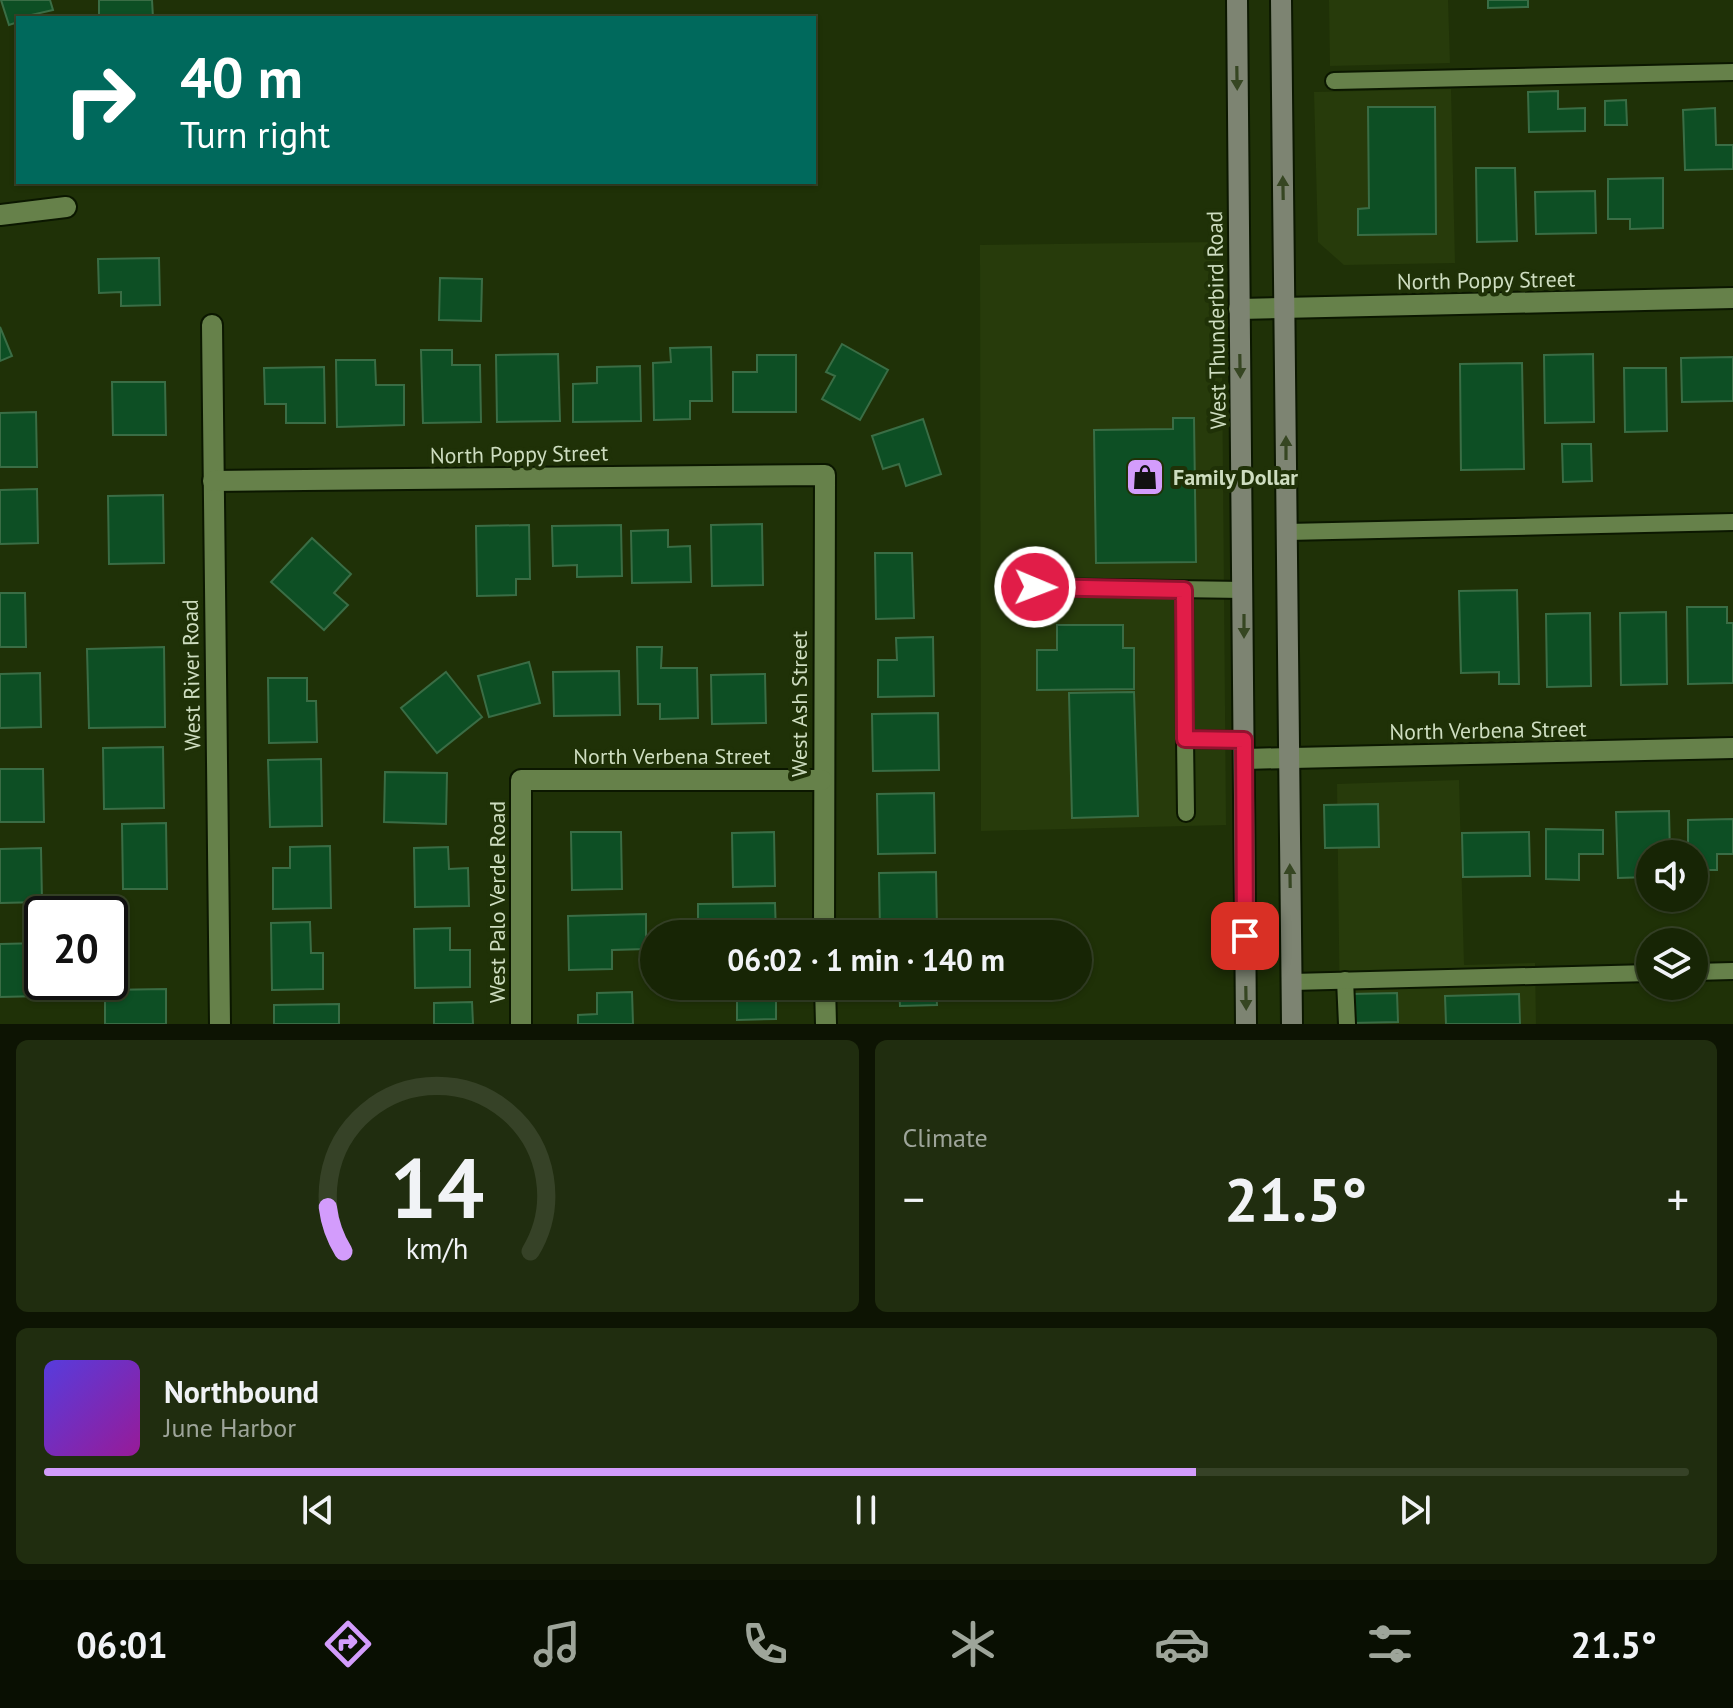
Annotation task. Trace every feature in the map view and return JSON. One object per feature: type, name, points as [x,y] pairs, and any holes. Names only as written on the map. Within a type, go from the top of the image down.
[{"type":"main road","name":"West Thunderbird Road","points":[[1237,0],[1246,1024]]},
{"type":"main road","points":[[1281,0],[1292,1024]]},
{"type":"street","points":[[0,215],[66,207]]},
{"type":"street","name":"North Poppy Street","points":[[1239,309],[1733,298]]},
{"type":"street","name":"West River Road","points":[[212,325],[220,1024]]},
{"type":"street","name":"North Poppy Street","points":[[213,481],[825,475]]},
{"type":"street","name":"West Ash Street","points":[[824,920],[825,475]]},
{"type":"street","name":"North Verbena Street","points":[[1244,750],[1288,758],[1733,748]]},
{"type":"street","name":"North Verbena Street","points":[[521,780],[822,780]]},
{"type":"street","name":"West Palo Verde Road","points":[[521,780],[521,1024]]},
{"type":"street","points":[[825,1000],[826,1024]]},
{"type":"lane","points":[[1334,81],[1733,72]]},
{"type":"lane","points":[[1287,532],[1733,522]]},
{"type":"lane","points":[[1035,587],[1244,590]]},
{"type":"lane","points":[[1184,590],[1186,813]]},
{"type":"lane","points":[[1185,739],[1244,750]]},
{"type":"lane","points":[[1708,972],[1733,971]]},
{"type":"lane","points":[[1292,982],[1636,973]]},
{"type":"lane","points":[[1345,980],[1347,1024]]},
{"type":"shaded area","points":[[1329,0],[1448,0],[1450,63],[1330,66]]},
{"type":"shaded area","points":[[1451,89],[1455,263],[1344,265],[1318,242],[1314,92]]},
{"type":"shaded area","points":[[1221,242],[1226,825],[981,831],[980,245]]},
{"type":"shaded area","points":[[1459,780],[1464,965],[1535,963],[1536,1024],[1340,1024],[1337,784]]},
{"type":"building","points":[[1,0],[50,0],[53,10],[16,16],[16,23],[9,25]]},
{"type":"building","points":[[99,0],[152,0],[153,16],[99,16]]},
{"type":"building","points":[[1488,0],[1528,0],[1528,7],[1488,8]]},
{"type":"building","points":[[1558,91],[1558,109],[1585,108],[1585,131],[1529,132],[1528,92]]},
{"type":"building","points":[[1626,100],[1627,125],[1605,125],[1605,101]]},
{"type":"building","points":[[1368,107],[1435,107],[1436,234],[1358,235],[1358,209],[1369,208]]},
{"type":"building","points":[[1715,108],[1716,145],[1733,145],[1733,169],[1685,170],[1683,110]]},
{"type":"building","points":[[1476,168],[1515,168],[1517,241],[1477,242]]},
{"type":"building","points":[[1663,178],[1663,228],[1630,229],[1630,219],[1608,219],[1608,179]]},
{"type":"building","points":[[1595,191],[1596,233],[1536,234],[1535,192]]},
{"type":"building","points":[[159,258],[160,305],[121,306],[121,292],[99,293],[98,259]]},
{"type":"building","points":[[440,278],[482,279],[481,321],[439,320]]},
{"type":"building","points":[[0,327],[12,356],[0,361]]},
{"type":"building","points":[[842,344],[888,370],[860,420],[822,399],[835,376],[826,372]]},
{"type":"building","points":[[711,347],[712,401],[690,401],[690,419],[654,420],[653,363],[671,362],[670,348]]},
{"type":"building","points":[[421,350],[452,350],[452,365],[480,365],[481,422],[423,423]]},
{"type":"building","points":[[558,354],[560,421],[497,422],[496,355]]},
{"type":"building","points":[[1593,354],[1594,422],[1545,423],[1544,355]]},
{"type":"building","points":[[757,355],[796,355],[796,412],[733,412],[733,372],[757,372]]},
{"type":"building","points":[[1733,357],[1733,401],[1682,402],[1681,358]]},
{"type":"building","points":[[336,360],[375,360],[376,385],[404,385],[404,425],[337,427]]},
{"type":"building","points":[[1522,363],[1524,469],[1461,470],[1460,364]]},
{"type":"building","points":[[640,366],[641,421],[573,422],[573,384],[597,383],[597,367]]},
{"type":"building","points":[[324,367],[325,423],[286,423],[286,404],[265,404],[264,368]]},
{"type":"building","points":[[1624,368],[1666,368],[1667,431],[1625,432]]},
{"type":"building","points":[[112,382],[165,382],[166,435],[113,435]]},
{"type":"building","points":[[36,412],[37,467],[0,467],[0,413]]},
{"type":"building","name":"Family Dollar","points":[[1173,418],[1194,418],[1196,562],[1096,563],[1094,430],[1173,429]]},
{"type":"building","points":[[923,419],[941,474],[906,486],[899,464],[883,469],[872,436]]},
{"type":"building","points":[[1562,444],[1591,444],[1592,481],[1563,482]]},
{"type":"building","points":[[37,489],[38,543],[0,544],[0,490]]},
{"type":"building","points":[[163,495],[164,563],[109,564],[108,496]]},
{"type":"building","points":[[762,524],[763,585],[712,586],[711,525]]},
{"type":"building","points":[[529,525],[530,579],[516,579],[516,595],[477,596],[476,526]]},
{"type":"building","points":[[621,525],[622,576],[577,577],[577,565],[553,566],[552,526]]},
{"type":"building","points":[[668,530],[668,547],[690,546],[691,582],[632,583],[631,531]]},
{"type":"building","points":[[312,538],[351,574],[334,593],[348,605],[324,630],[271,582]]},
{"type":"building","points":[[875,553],[912,553],[914,618],[876,619]]},
{"type":"building","points":[[1517,590],[1519,684],[1499,684],[1499,672],[1461,673],[1459,591]]},
{"type":"building","points":[[0,593],[25,593],[26,647],[0,647]]},
{"type":"building","points":[[1687,607],[1727,607],[1727,623],[1733,623],[1733,683],[1688,684]]},
{"type":"building","points":[[1666,612],[1667,684],[1621,685],[1620,613]]},
{"type":"building","points":[[1590,613],[1591,686],[1547,687],[1546,614]]},
{"type":"building","points":[[1057,625],[1123,625],[1123,648],[1134,648],[1134,689],[1037,690],[1037,650],[1057,650]]},
{"type":"building","points":[[933,637],[934,696],[878,697],[878,660],[897,660],[896,638]]},
{"type":"building","points":[[164,647],[165,727],[89,728],[87,649]]},
{"type":"building","points":[[637,647],[662,647],[661,668],[697,668],[698,718],[660,719],[660,704],[638,704]]},
{"type":"building","points":[[529,662],[540,703],[489,717],[478,676]]},
{"type":"building","points":[[619,671],[620,715],[554,716],[553,672]]},
{"type":"building","points":[[446,672],[482,717],[437,753],[401,708]]},
{"type":"building","points":[[40,673],[41,727],[0,728],[0,674]]},
{"type":"building","points":[[765,674],[766,723],[712,724],[711,675]]},
{"type":"building","points":[[268,678],[307,678],[307,701],[316,701],[317,742],[269,743]]},
{"type":"building","points":[[1134,692],[1138,816],[1072,818],[1069,693]]},
{"type":"building","points":[[938,713],[939,770],[873,771],[872,714]]},
{"type":"building","points":[[163,747],[164,808],[104,809],[103,748]]},
{"type":"building","points":[[321,759],[322,826],[270,827],[268,760]]},
{"type":"building","points":[[0,769],[43,769],[44,822],[0,822]]},
{"type":"building","points":[[385,772],[447,773],[446,824],[384,822]]},
{"type":"building","points":[[934,793],[935,853],[878,854],[877,794]]},
{"type":"building","points":[[1378,804],[1379,847],[1325,848],[1324,805]]},
{"type":"building","points":[[1669,811],[1670,840],[1636,840],[1636,877],[1618,878],[1616,812]]},
{"type":"building","points":[[1733,819],[1733,854],[1717,854],[1717,870],[1708,870],[1708,840],[1688,840],[1688,820]]},
{"type":"building","points":[[166,823],[167,889],[123,889],[122,824]]},
{"type":"building","points":[[1546,829],[1603,830],[1603,854],[1579,854],[1579,880],[1546,879]]},
{"type":"building","points":[[571,832],[621,832],[622,889],[572,890]]},
{"type":"building","points":[[774,832],[775,886],[733,887],[732,833]]},
{"type":"building","points":[[1529,832],[1530,876],[1463,877],[1462,833]]},
{"type":"building","points":[[330,846],[331,908],[273,909],[273,868],[290,868],[290,847]]},
{"type":"building","points":[[448,847],[449,869],[468,868],[469,906],[415,907],[414,848]]},
{"type":"building","points":[[41,848],[42,896],[24,896],[24,902],[0,903],[0,849]]},
{"type":"building","points":[[936,872],[937,920],[880,920],[879,873]]},
{"type":"building","points":[[775,903],[776,920],[698,920],[698,904]]},
{"type":"building","points":[[646,914],[646,920],[640,920],[640,949],[612,950],[612,969],[569,970],[568,916]]},
{"type":"building","points":[[310,922],[311,953],[323,953],[323,989],[272,990],[271,923]]},
{"type":"building","points":[[450,928],[450,950],[470,950],[470,987],[415,988],[414,929]]},
{"type":"building","points":[[24,943],[24,996],[0,997],[0,944]]},
{"type":"building","points":[[166,989],[166,1024],[105,1024],[105,1000],[128,1000],[128,990]]},
{"type":"building","points":[[632,992],[633,1024],[578,1024],[578,1015],[597,1014],[597,993]]},
{"type":"building","points":[[1397,993],[1398,1022],[1351,1023],[1351,994]]},
{"type":"building","points":[[1519,994],[1520,1024],[1446,1024],[1445,996]]},
{"type":"building","points":[[737,1000],[776,1000],[776,1019],[737,1020]]},
{"type":"building","points":[[900,1000],[937,1000],[937,1005],[900,1006]]},
{"type":"building","points":[[472,1002],[473,1024],[434,1024],[434,1003]]},
{"type":"building","points":[[339,1004],[339,1024],[274,1024],[274,1005]]},
{"type":"place","name":"Family Dollar","points":[[1145,477]]},
{"type":"route","points":[[1035,587],[1184,590],[1185,739],[1244,740],[1245,936]]}]
